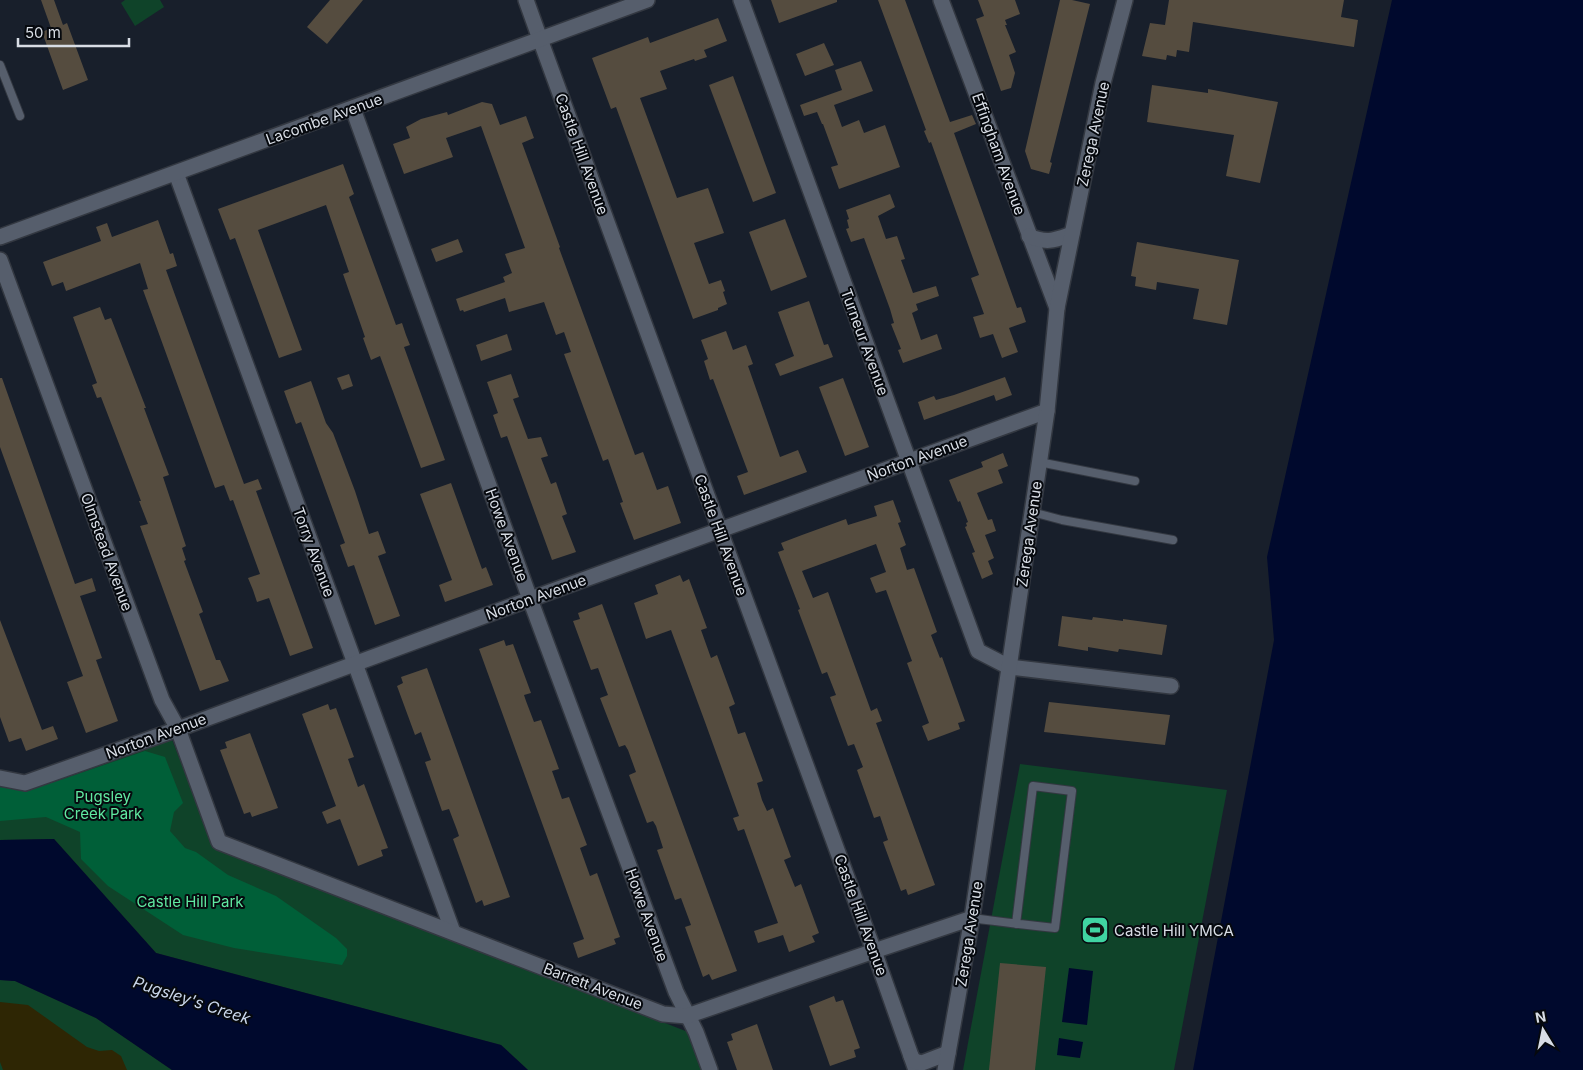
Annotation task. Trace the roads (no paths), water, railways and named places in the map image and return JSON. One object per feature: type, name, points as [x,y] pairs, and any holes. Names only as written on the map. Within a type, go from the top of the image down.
[{"type":"street","name":"Castle Hill Avenue","points":[[526,0],[914,1063]]},
{"type":"street","name":"Lacombe Avenue","points":[[0,236],[353,109],[540,38],[647,0]]},
{"type":"street","name":"Turneur Avenue","points":[[741,0],[978,650],[1009,667]]},
{"type":"street","name":"Effingham Avenue","points":[[941,0],[1056,308]]},
{"type":"street","name":"Zerega Avenue","points":[[945,1070],[972,918],[1040,462],[1047,410],[1056,308],[1103,83],[1125,0]]},
{"type":"street","name":"Howe Avenue","points":[[353,109],[530,599],[672,983],[686,1016],[696,1032],[710,1070]]},
{"type":"street","name":"Torry Avenue","points":[[176,173],[453,932]]},
{"type":"street","points":[[1030,236],[1047,242],[1072,234]]},
{"type":"street","name":"Olmstead Avenue","points":[[0,260],[162,700],[178,730],[219,842]]},
{"type":"street","name":"Norton Avenue","points":[[0,778],[25,783],[178,730],[355,663],[1047,410]]},
{"type":"street","points":[[1009,667],[1171,686]]},
{"type":"street","name":"Barrett Avenue","points":[[219,842],[663,1014],[686,1016],[972,918]]},
{"type":"street","points":[[914,1063],[914,1061],[922,1063],[948,1053]]},
{"type":"lane","points":[[0,65],[20,116]]},
{"type":"lane","points":[[1040,462],[1136,481]]},
{"type":"lane","points":[[1032,512],[1062,520],[1174,540]]},
{"type":"lane","points":[[972,918],[1016,924],[1055,928],[1072,791],[1034,786],[1016,924]]},
{"type":"water","points":[[1392,0],[1583,0],[1583,1070],[1193,1070],[1274,640],[1267,557]]},
{"type":"water","name":"Pugsley's Creek","points":[[54,839],[156,953],[501,1045],[528,1070],[172,1070],[96,1018],[15,981],[0,980],[0,840]]},
{"type":"water","points":[[1069,968],[1093,971],[1087,1025],[1062,1022]]},
{"type":"water","points":[[1059,1038],[1083,1042],[1080,1058],[1057,1055]]},
{"type":"place","name":"Castle Hill YMCA","points":[[1095,930]]},
{"type":"park label","name":"Pugsley Creek Park","points":[[103,804]]},
{"type":"park label","name":"Castle Hill Park","points":[[190,901]]}]
